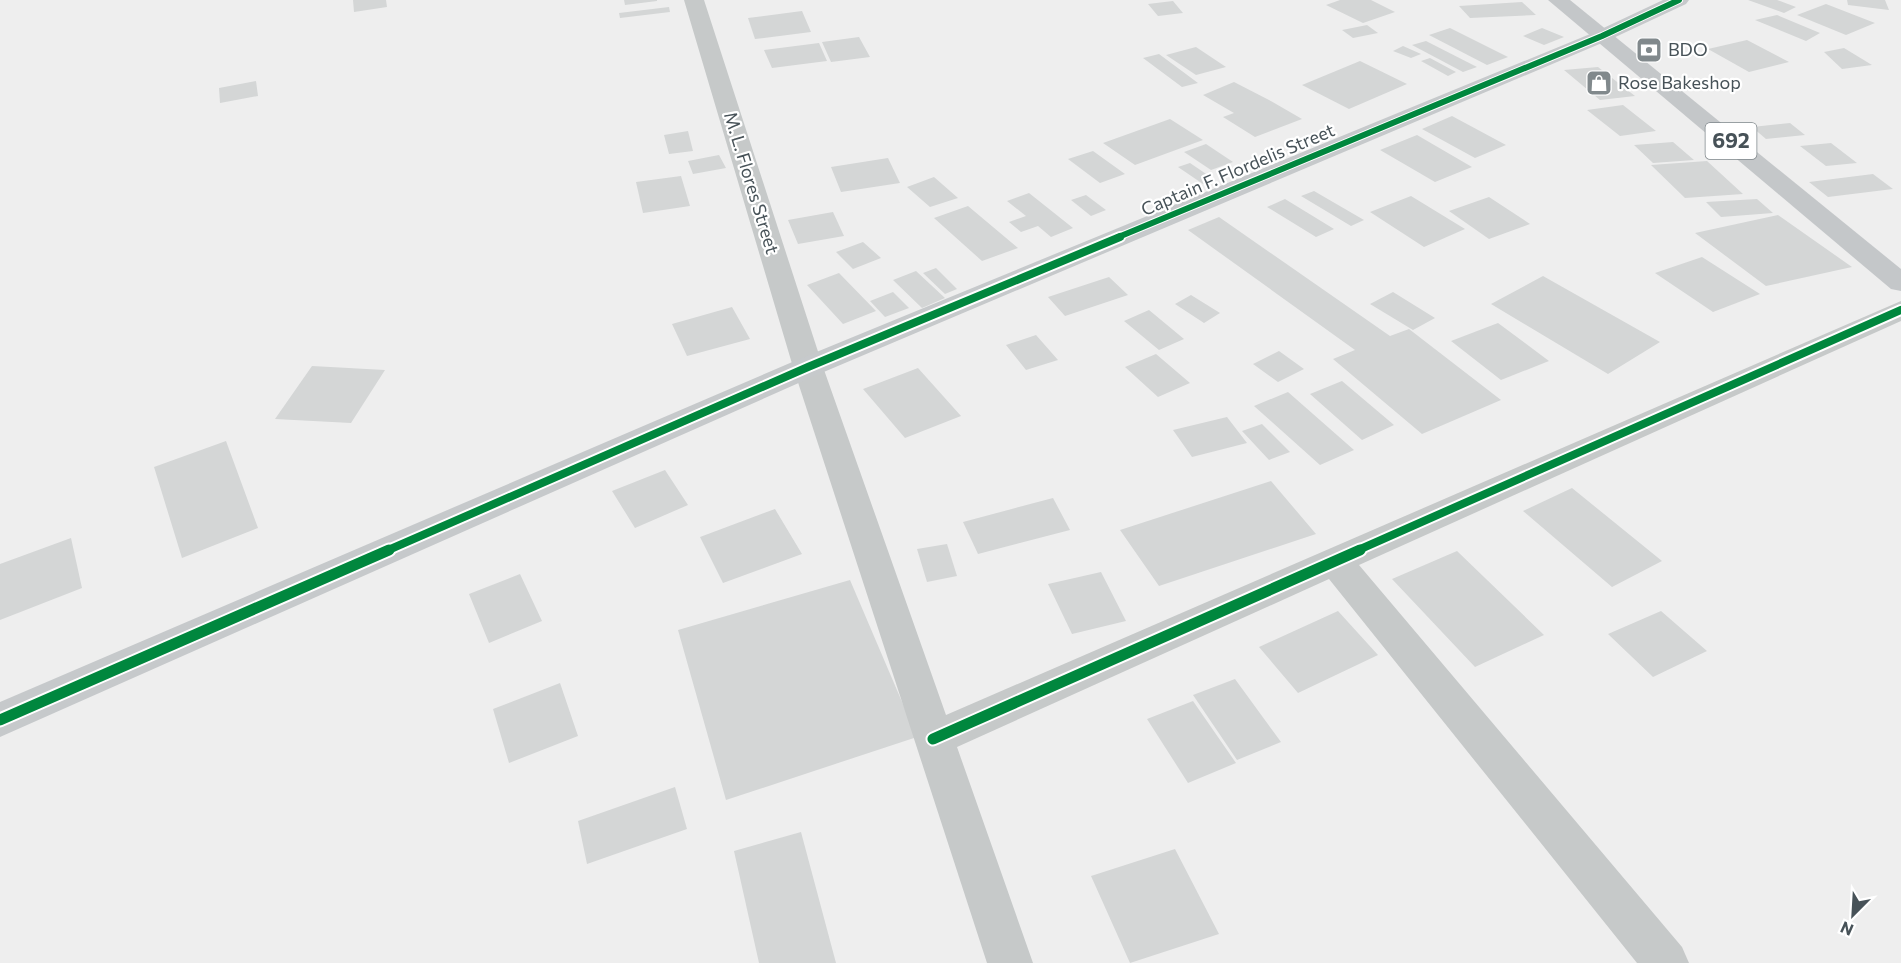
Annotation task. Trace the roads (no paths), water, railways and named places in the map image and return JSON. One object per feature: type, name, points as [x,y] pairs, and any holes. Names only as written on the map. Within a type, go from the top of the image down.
[{"type":"main road","name":"692","points":[[1558,0],[1901,283]]},
{"type":"street","name":"M. L. Flores Street","points":[[694,0],[808,367],[1010,963]]},
{"type":"street","name":"Captain F. Flordelis Street","points":[[0,720],[808,367],[1602,36],[1679,0]]},
{"type":"street","points":[[933,739],[1901,310]]},
{"type":"street","points":[[1335,561],[1666,963]]},
{"type":"place","name":"BDO","points":[[1649,50]]},
{"type":"place","name":"Rose Bakeshop","points":[[1599,83]]}]
